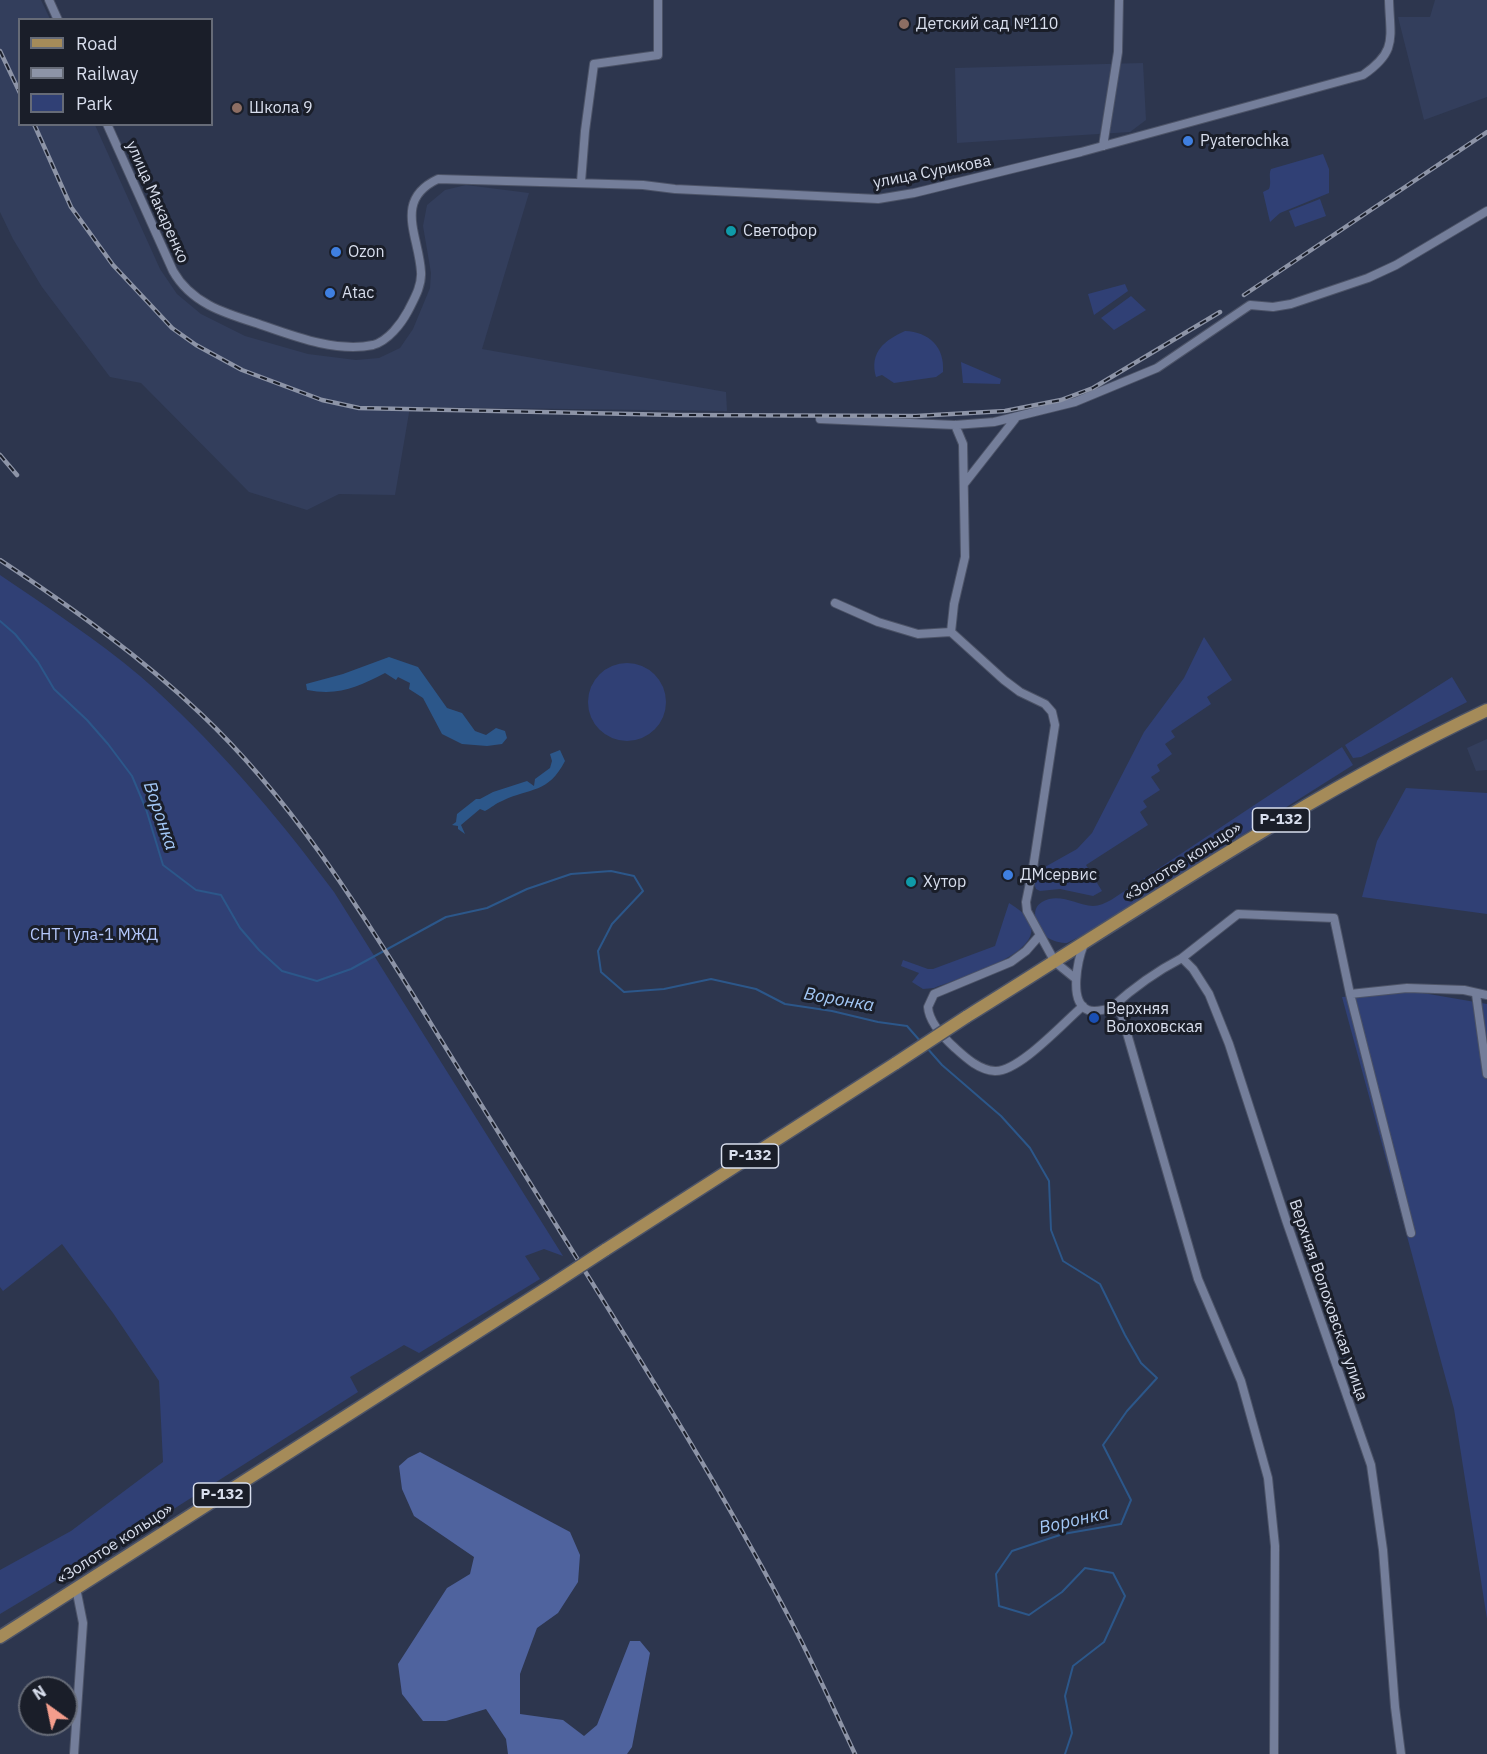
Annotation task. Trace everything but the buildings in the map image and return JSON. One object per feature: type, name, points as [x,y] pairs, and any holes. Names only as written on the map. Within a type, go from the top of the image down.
[{"type":"main road","name":"«Золотое кольцо»","points":[[0,1637],[966,1017],[1273,825],[1359,776],[1487,711]]},
{"type":"street","points":[[49,0],[57,18]]},
{"type":"street","points":[[581,182],[594,64],[658,55],[658,0]]},
{"type":"street","points":[[1103,146],[1118,52],[1119,0]]},
{"type":"street","name":"улица Сурикова","points":[[438,179],[581,182],[845,199],[878,199],[914,193],[1103,146],[1363,75],[1380,64],[1390,45],[1389,0]]},
{"type":"street","name":"улица Макаренко","points":[[108,126],[173,271],[185,287],[201,301],[218,311],[287,334],[339,345],[373,345],[384,340],[404,318],[418,291],[422,273],[412,231],[414,201],[427,184],[438,179]]},
{"type":"street","points":[[820,419],[955,424],[994,422],[1075,402],[1149,372],[1250,305],[1273,307],[1291,304],[1368,278],[1487,211]]},
{"type":"street","points":[[964,484],[1015,418]]},
{"type":"street","points":[[951,632],[954,604],[965,557],[963,444],[955,424]]},
{"type":"street","points":[[835,603],[878,622],[918,634],[951,632],[1004,680],[1020,692],[1045,704],[1053,715],[1055,725],[1026,904],[1027,911],[1055,962],[1076,979]]},
{"type":"street","points":[[1111,1008],[1152,974],[1182,958],[1238,914],[1334,918],[1350,994],[1411,1233]]},
{"type":"street","points":[[1040,935],[1026,951],[1011,962],[934,994],[928,1006],[933,1022],[951,1044],[968,1059],[985,1069],[1000,1070],[1013,1066],[1026,1057],[1083,1006]]},
{"type":"street","points":[[1083,1006],[1076,979],[1077,960],[1084,944]]},
{"type":"street","name":"Верхняя Волоховская улица","points":[[1182,958],[1193,969],[1209,994],[1230,1044],[1296,1252],[1371,1465],[1383,1550],[1395,1707],[1401,1754]]},
{"type":"street","points":[[1350,994],[1407,988],[1464,990],[1487,995]]},
{"type":"street","points":[[1476,994],[1487,1074]]},
{"type":"street","points":[[1083,1006],[1094,1011],[1111,1008],[1118,1010],[1122,1016],[1198,1279],[1241,1381],[1268,1478],[1275,1546],[1274,1754]]},
{"type":"street","points":[[74,1754],[82,1623],[76,1588]]},
{"type":"shaded area","points":[[0,0],[41,0],[50,18],[18,18],[18,126],[95,126],[160,269],[177,294],[201,314],[245,336],[308,354],[356,360],[379,358],[400,348],[413,329],[430,288],[431,273],[423,226],[427,205],[445,190],[466,185],[529,193],[482,349],[726,392],[727,411],[410,407],[395,495],[339,494],[307,510],[249,492],[141,383],[110,377],[42,287],[13,239],[0,212]]},
{"type":"shaded area","points":[[1435,0],[1487,0],[1487,97],[1424,120],[1398,17],[1430,17]]},
{"type":"shaded area","points":[[1143,63],[1146,120],[1130,132],[957,143],[955,68]]},
{"type":"shaded area","points":[[389,657],[418,667],[447,708],[462,713],[475,731],[486,735],[496,728],[505,731],[507,738],[502,744],[487,746],[462,744],[442,734],[423,698],[409,689],[410,683],[398,677],[396,680],[385,673],[339,691],[307,690],[306,684],[343,674]]},
{"type":"shaded area","points":[[1487,739],[1487,770],[1476,771],[1467,748]]},
{"type":"shaded area","points":[[560,750],[565,761],[559,772],[545,784],[500,802],[485,811],[480,809],[461,825],[465,834],[458,829],[458,826],[452,825],[456,822],[457,814],[476,799],[527,781],[534,786],[535,779],[550,768],[552,761],[550,754]]},
{"type":"shaded area","points":[[420,1452],[570,1532],[580,1555],[578,1582],[558,1613],[537,1628],[520,1674],[520,1714],[563,1720],[584,1736],[597,1725],[630,1641],[640,1641],[650,1653],[632,1747],[627,1754],[508,1754],[506,1739],[486,1709],[446,1721],[423,1721],[402,1694],[398,1664],[447,1588],[470,1574],[474,1557],[414,1516],[402,1489],[399,1466]]},
{"type":"green space","points":[[1323,154],[1329,169],[1329,193],[1280,213],[1270,222],[1263,192],[1269,189],[1271,169]]},
{"type":"green space","points":[[1320,199],[1326,216],[1295,227],[1289,211]]},
{"type":"green space","points":[[1125,284],[1128,291],[1094,315],[1088,294]]},
{"type":"green space","points":[[1131,296],[1146,310],[1114,330],[1101,318]]},
{"type":"green space","points":[[905,331],[921,334],[934,342],[941,355],[943,372],[936,377],[894,383],[882,375],[876,377],[874,368],[880,348],[891,338]]},
{"type":"green space","points":[[961,362],[1001,379],[1000,384],[963,383]]},
{"type":"green space","name":"СНТ Тула-1 МЖД","points":[[0,575],[89,636],[140,676],[193,726],[266,806],[334,892],[563,1256],[544,1249],[525,1256],[540,1279],[419,1353],[404,1345],[350,1377],[358,1392],[150,1524],[0,1614],[0,1570],[71,1531],[163,1462],[159,1381],[62,1244],[3,1291],[0,1287]]},
{"type":"green space","points":[[1204,637],[1232,680],[1207,697],[1211,704],[1171,731],[1175,737],[1165,744],[1172,754],[1157,765],[1160,771],[1151,777],[1160,790],[1143,801],[1147,807],[1140,812],[1148,825],[1086,865],[1102,891],[1093,896],[1060,889],[1040,891],[1036,889],[1034,883],[1036,872],[1077,849],[1092,833],[1144,732],[1184,678]]},
{"type":"green space","points":[[627,663],[642,666],[655,674],[663,687],[666,702],[663,717],[655,730],[642,738],[627,741],[612,738],[599,730],[591,717],[588,702],[591,687],[599,674],[612,666]]},
{"type":"green space","points":[[1452,677],[1467,702],[1361,757],[1353,758],[1345,745]]},
{"type":"green space","points":[[1342,747],[1353,765],[1087,933],[1067,943],[1057,942],[1044,935],[1038,926],[1035,915],[1042,902],[1055,898],[1093,906],[1111,900]]},
{"type":"green space","points":[[1406,788],[1487,793],[1487,914],[1362,897],[1377,841]]},
{"type":"green space","points":[[1009,903],[1027,918],[1031,932],[1024,945],[1009,957],[989,967],[934,988],[923,989],[912,982],[919,973],[901,966],[903,960],[933,969],[995,946]]},
{"type":"green space","points":[[1417,992],[1487,1004],[1487,1619],[1454,1409],[1342,997]]},
{"type":"waterway","name":"Воронка","points":[[0,621],[15,634],[38,662],[54,689],[87,720],[132,776],[146,809],[163,865],[196,890],[221,895],[240,928],[282,971],[317,981],[351,969],[446,917],[487,908],[527,889],[571,874],[611,871],[634,876],[643,891],[612,924],[598,951],[601,972],[624,992],[664,989],[711,979],[756,989],[785,1004],[907,1026],[921,1042]]},
{"type":"waterway","name":"Воронка","points":[[927,1048],[942,1065],[1001,1116],[1030,1148],[1049,1181],[1051,1230],[1063,1261],[1100,1284],[1141,1363],[1157,1378],[1127,1411],[1103,1445],[1131,1500],[1121,1524],[1063,1534],[1012,1551],[996,1574],[999,1606],[1029,1615],[1062,1592],[1085,1568],[1113,1573],[1125,1596],[1104,1642],[1073,1666],[1065,1696],[1072,1733],[1065,1754]]},
{"type":"railway","points":[[0,51],[18,89]]},
{"type":"railway","points":[[35,126],[71,207],[113,265],[172,328],[196,345],[242,370],[322,400],[359,408],[676,415],[916,416],[1005,411],[1061,400],[1093,388],[1220,312]]},
{"type":"railway","points":[[1244,295],[1487,132]]},
{"type":"railway","points":[[0,455],[17,475]]},
{"type":"railway","points":[[0,560],[104,633],[154,672],[201,714],[264,781],[320,853],[396,967],[699,1457],[793,1624],[855,1754]]},
{"type":"place","name":"Детский сад №110","points":[[904,24]]},
{"type":"place","name":"Школа 9","points":[[237,108]]},
{"type":"place","name":"Pyaterochka","points":[[1188,141]]},
{"type":"place","name":"Светофор","points":[[731,231]]},
{"type":"place","name":"Ozon","points":[[336,252]]},
{"type":"place","name":"Atac","points":[[330,293]]},
{"type":"place","name":"ДМсервис","points":[[1008,875]]},
{"type":"place","name":"Хутор","points":[[911,882]]},
{"type":"place","name":"Верхняя Волоховская","points":[[1094,1018]]}]
